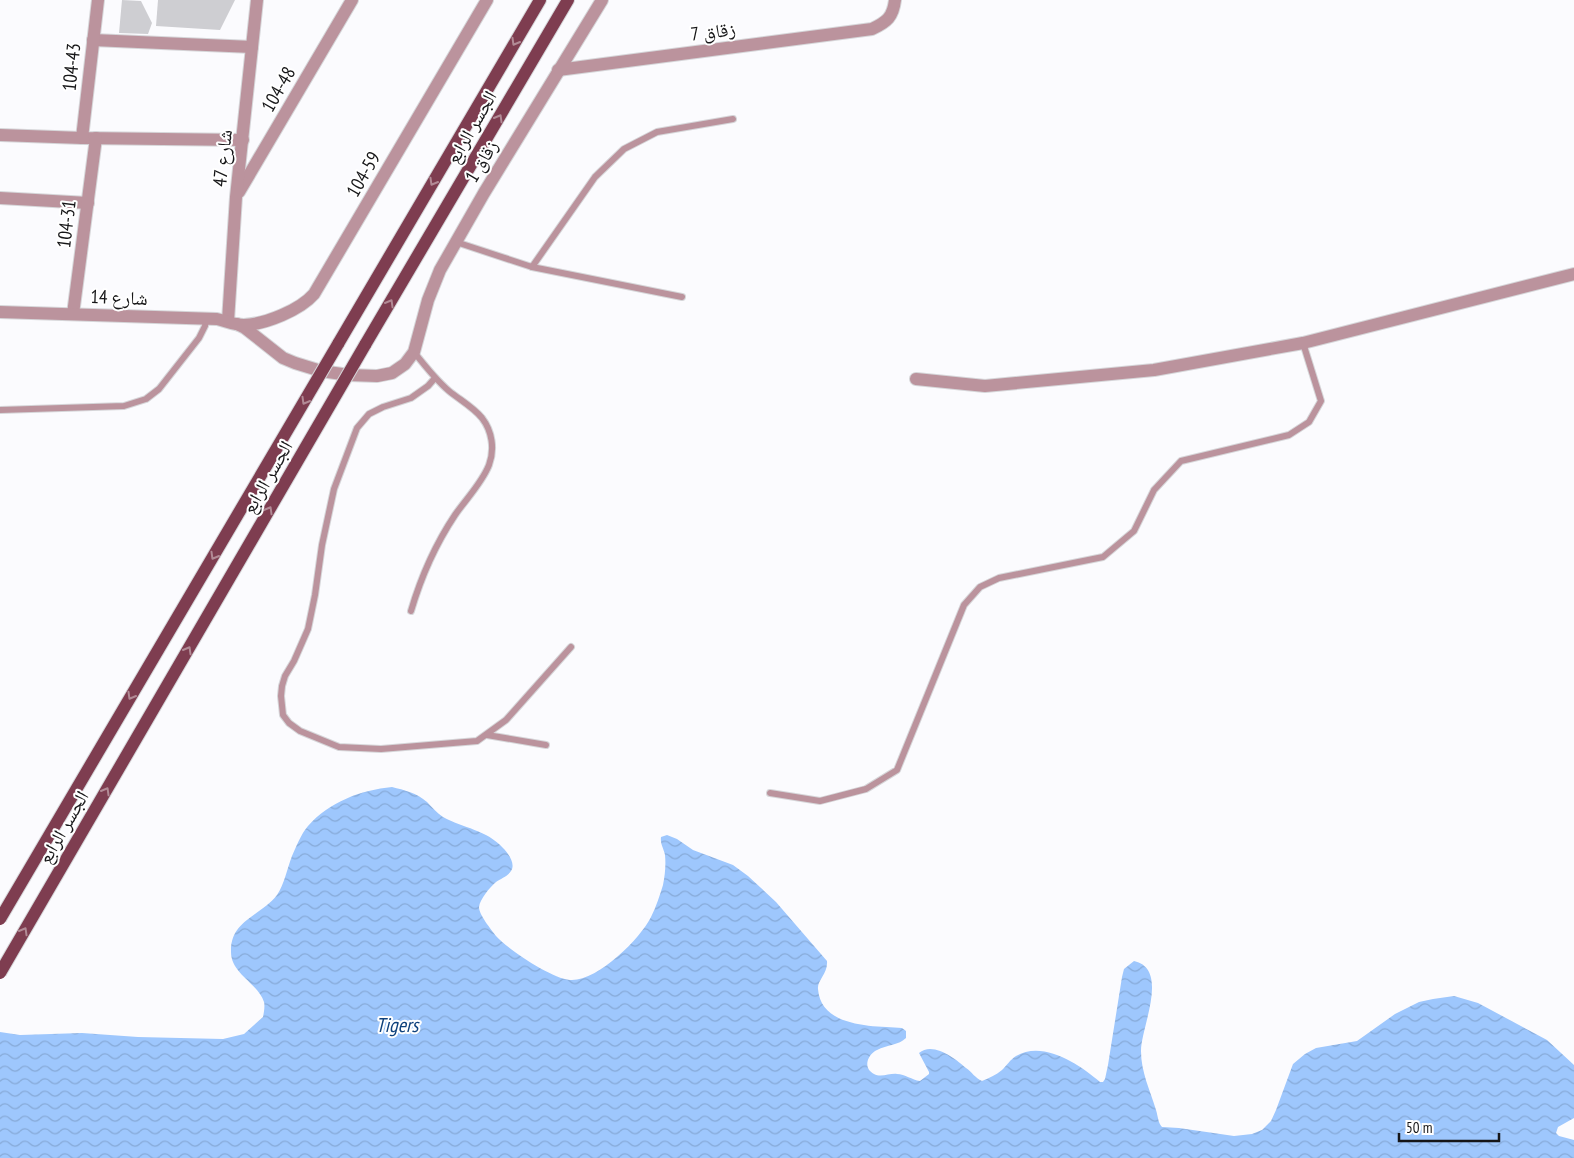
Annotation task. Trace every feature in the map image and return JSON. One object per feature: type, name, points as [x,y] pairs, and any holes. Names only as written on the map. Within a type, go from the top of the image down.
[{"type":"main road","name":"الجسر الرابع","points":[[0,919],[540,0]]},
{"type":"main road","name":"الجسر الرابع","points":[[0,973],[568,0]]},
{"type":"street","name":"104-43","points":[[82,138],[98,0]]},
{"type":"street","name":"شارع 47","points":[[232,323],[236,197],[257,0]]},
{"type":"street","name":"104-48","points":[[236,197],[352,0]]},
{"type":"street","name":"104-59","points":[[232,323],[254,323],[289,312],[306,303],[314,294],[487,0]]},
{"type":"street","name":"زقاق 1","points":[[414,352],[440,270],[484,193],[602,0]]},
{"type":"street","name":"زقاق 7","points":[[558,70],[872,29],[887,22],[895,0]]},
{"type":"street","points":[[93,40],[252,46]]},
{"type":"street","points":[[0,135],[243,140]]},
{"type":"street","name":"104-31","points":[[73,314],[96,138]]},
{"type":"street","points":[[0,198],[88,203]]},
{"type":"street","points":[[916,380],[985,386],[1154,370],[1303,343],[1574,274]]},
{"type":"street","name":"شارع 14","points":[[0,312],[206,318],[232,323]]},
{"type":"street","points":[[232,323],[245,328],[284,358],[302,366],[321,371],[349,375],[384,375],[399,369],[414,352]]},
{"type":"lane","points":[[532,267],[595,177],[624,149],[657,132],[733,119]]},
{"type":"lane","points":[[456,242],[532,267],[682,297]]},
{"type":"lane","points":[[0,410],[124,406],[146,399],[159,389],[199,338],[205,326],[206,318]]},
{"type":"lane","points":[[770,792],[820,800],[866,789],[898,770],[964,605],[980,587],[999,578],[1102,557],[1134,531],[1154,490],[1181,462],[1289,435],[1309,422],[1321,401],[1303,343]]},
{"type":"lane","points":[[411,611],[424,570],[456,514],[485,474],[490,464],[492,452],[492,440],[482,418],[435,378],[414,352]]},
{"type":"lane","points":[[435,378],[420,393],[411,398],[383,407],[369,414],[357,428],[334,489],[322,545],[312,612],[301,645],[285,676],[280,696],[283,715],[289,723],[300,731],[339,747],[381,749],[477,741],[506,720],[571,647]]},
{"type":"lane","points":[[487,735],[546,745]]},
{"type":"water","name":"Tigers","points":[[392,787],[419,796],[443,817],[490,837],[505,850],[513,865],[511,871],[496,882],[481,900],[479,907],[481,914],[496,936],[510,948],[542,969],[562,978],[570,980],[581,979],[605,967],[638,936],[655,909],[663,885],[665,859],[661,837],[667,835],[677,839],[693,850],[733,865],[776,902],[827,961],[826,970],[818,989],[821,1002],[828,1011],[839,1018],[851,1022],[877,1027],[902,1028],[906,1031],[906,1038],[896,1044],[877,1050],[871,1055],[867,1065],[874,1074],[900,1074],[920,1081],[929,1072],[919,1053],[931,1049],[950,1056],[982,1081],[1000,1072],[1016,1056],[1026,1052],[1038,1051],[1060,1056],[1082,1068],[1100,1082],[1103,1082],[1108,1065],[1124,969],[1134,961],[1145,966],[1150,975],[1152,987],[1151,1000],[1142,1041],[1141,1059],[1146,1081],[1162,1127],[1234,1136],[1252,1134],[1262,1130],[1271,1121],[1293,1064],[1305,1054],[1316,1048],[1357,1041],[1395,1014],[1419,1002],[1454,996],[1478,1003],[1547,1040],[1574,1065],[1574,1118],[1558,1127],[1556,1133],[1559,1136],[1574,1140],[1574,1158],[0,1158],[0,1032],[20,1035],[82,1033],[138,1037],[223,1039],[244,1034],[263,1017],[264,1004],[261,995],[235,966],[232,960],[232,941],[236,933],[241,925],[277,895],[305,829],[316,818],[336,804],[357,794]]},
{"type":"building","points":[[122,0],[141,1],[152,23],[148,34],[119,33]]},
{"type":"building","points":[[158,0],[235,0],[220,30],[156,26]]}]
